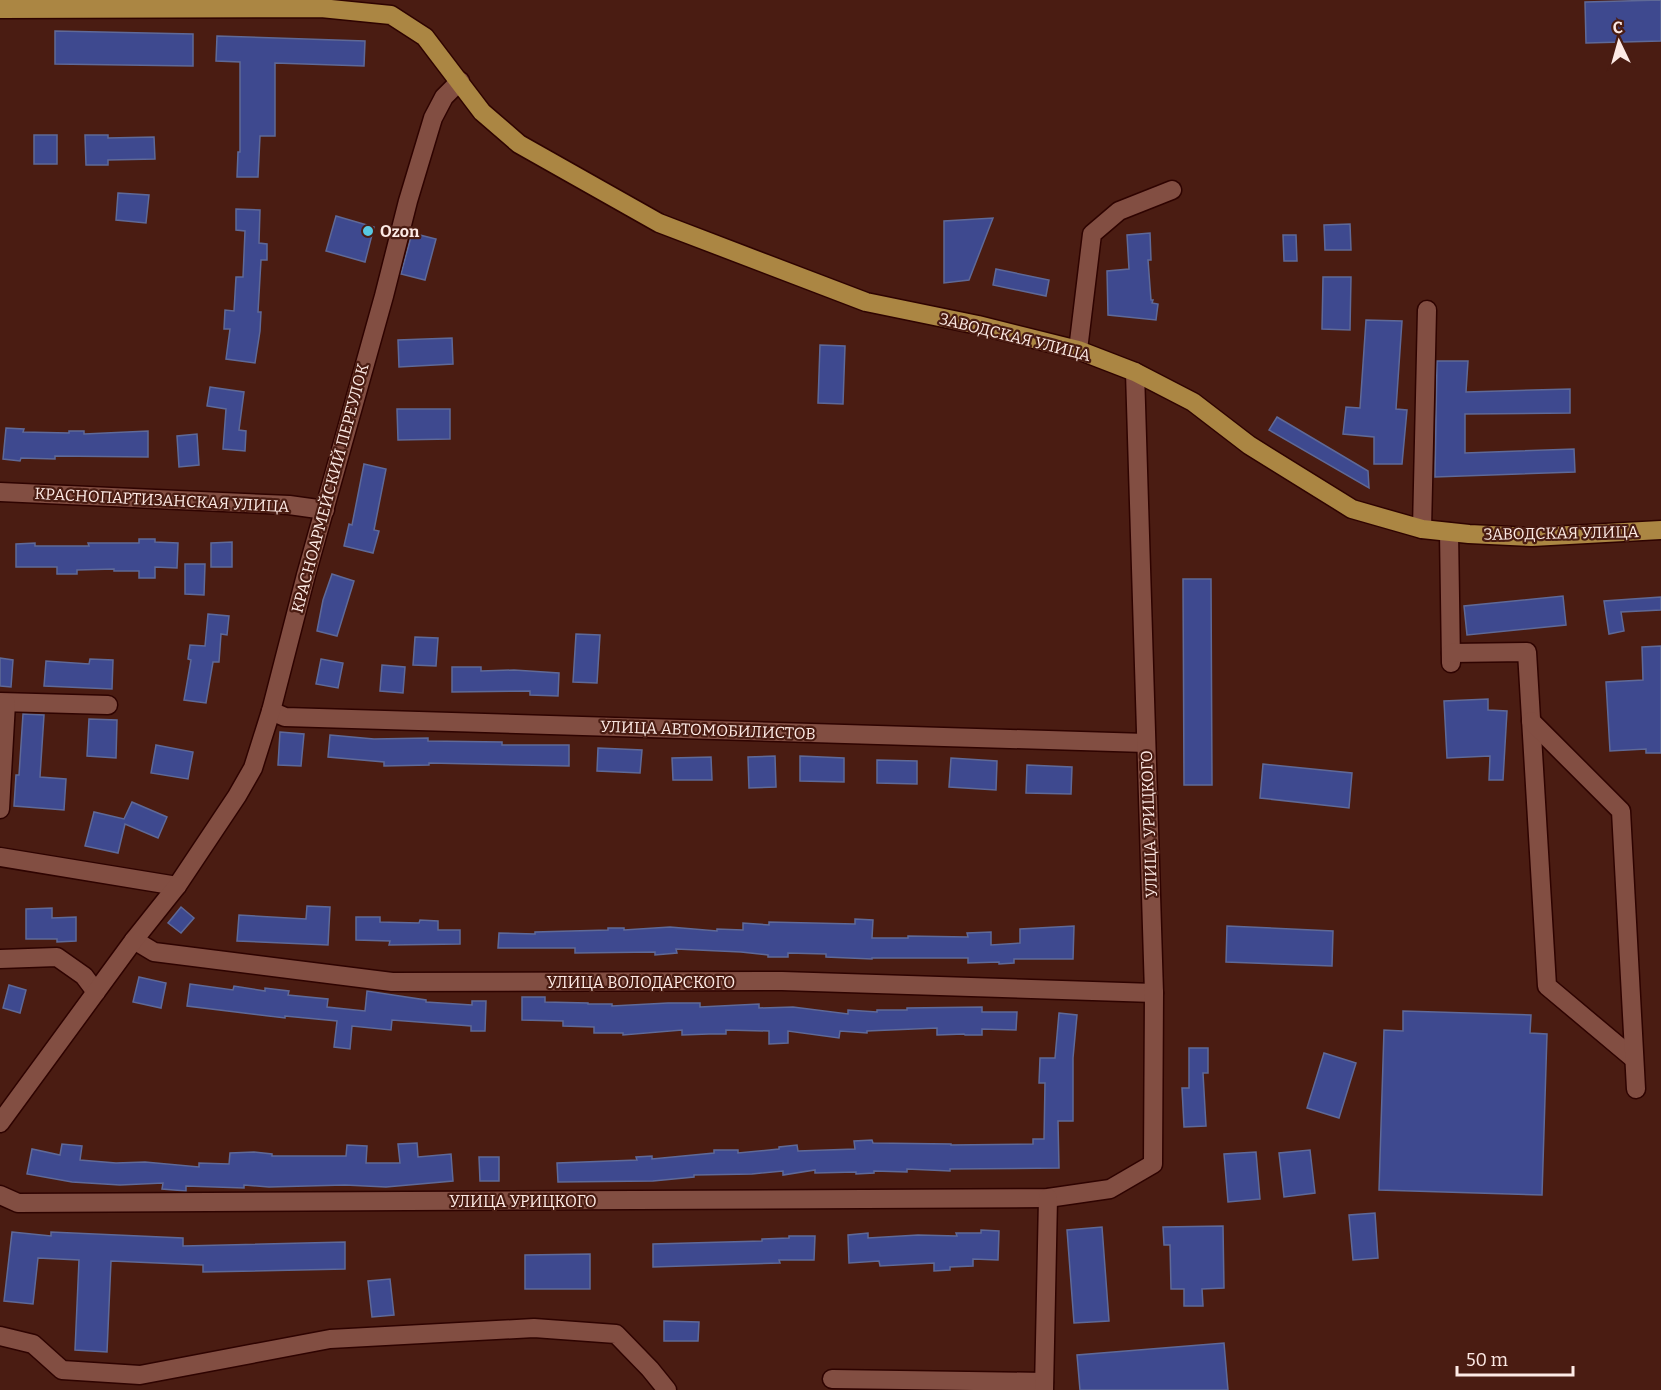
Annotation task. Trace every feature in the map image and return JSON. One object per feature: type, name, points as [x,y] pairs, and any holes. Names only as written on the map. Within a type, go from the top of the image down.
[{"type":"main road","name":"ЗАВОДСКАЯ УЛИЦА","points":[[0,9],[321,8],[391,15],[424,37],[482,112],[519,144],[659,223],[866,302],[978,325],[1078,350],[1135,372],[1193,402],[1249,445],[1352,509],[1422,529],[1449,532],[1532,537],[1661,530]]},
{"type":"street","name":"КРАСНОАРМЕЙСКИЙ ПЕРЕУЛОК","points":[[0,1123],[134,940],[177,886],[253,768],[271,711],[408,201],[433,118],[444,97],[460,81]]},
{"type":"street","points":[[1078,350],[1092,234],[1119,211],[1172,190]]},
{"type":"street","points":[[1422,529],[1427,309]]},
{"type":"street","name":"УЛИЦА УРИЦКОГО","points":[[0,1195],[18,1203],[1048,1198],[1110,1189],[1153,1164],[1154,993],[1135,372]]},
{"type":"street","name":"КРАСНОПАРТИЗАНСКАЯ УЛИЦА","points":[[0,492],[289,505],[325,510]]},
{"type":"street","points":[[1449,532],[1451,658],[1527,652],[1547,986],[1634,1059]]},
{"type":"street","points":[[0,809],[3,702],[108,705]]},
{"type":"street","name":"УЛИЦА АВТОМОБИЛИСТОВ","points":[[271,711],[285,717],[1146,743]]},
{"type":"street","points":[[1531,721],[1621,811],[1635,1089]]},
{"type":"street","points":[[0,857],[177,886]]},
{"type":"street","name":"УЛИЦА ВОЛОДАРСКОГО","points":[[134,940],[154,952],[392,982],[782,981],[1154,993]]},
{"type":"street","points":[[0,959],[57,957],[84,976],[96,992]]},
{"type":"street","points":[[832,1379],[1044,1386],[1048,1198]]},
{"type":"street","points":[[0,1336],[33,1344],[62,1370],[140,1375],[330,1339],[534,1328],[616,1334],[667,1390]]},
{"type":"building","points":[[1661,0],[1661,41],[1586,43],[1585,2]]},
{"type":"building","points":[[55,31],[193,34],[193,66],[55,64]]},
{"type":"building","points":[[217,36],[365,41],[364,66],[275,63],[275,136],[260,136],[258,177],[237,177],[238,152],[240,152],[240,62],[216,61]]},
{"type":"building","points":[[34,135],[57,135],[57,164],[34,164]]},
{"type":"building","points":[[85,135],[108,135],[108,138],[154,137],[155,159],[108,160],[108,165],[86,165]]},
{"type":"building","points":[[118,193],[149,195],[146,223],[116,220]]},
{"type":"building","points":[[236,209],[260,210],[259,243],[267,244],[267,260],[261,260],[258,312],[261,312],[260,331],[255,363],[226,359],[230,329],[224,329],[225,310],[234,311],[236,277],[243,277],[245,231],[236,230]]},
{"type":"building","points":[[336,216],[374,227],[365,262],[326,251]]},
{"type":"building","points":[[993,218],[969,280],[944,283],[944,221]]},
{"type":"building","points":[[1350,224],[1351,250],[1325,250],[1324,225]]},
{"type":"building","points":[[412,233],[436,239],[425,280],[401,274]]},
{"type":"building","points":[[1150,233],[1151,260],[1148,260],[1151,300],[1153,300],[1152,303],[1158,304],[1156,320],[1108,315],[1107,271],[1129,269],[1127,235]]},
{"type":"building","points":[[1283,235],[1296,235],[1297,261],[1284,261]]},
{"type":"building","points":[[996,269],[1049,280],[1046,296],[993,285]]},
{"type":"building","points":[[1323,277],[1351,277],[1350,330],[1322,329]]},
{"type":"building","points":[[1366,320],[1402,321],[1396,409],[1407,410],[1402,464],[1374,464],[1374,437],[1343,434],[1346,407],[1360,408]]},
{"type":"building","points":[[452,338],[453,364],[399,367],[398,340]]},
{"type":"building","points":[[820,345],[845,346],[843,404],[818,403]]},
{"type":"building","points":[[1437,361],[1468,361],[1466,392],[1570,389],[1570,413],[1465,414],[1465,453],[1574,449],[1575,472],[1435,477]]},
{"type":"building","points":[[210,387],[244,392],[239,430],[246,431],[245,451],[223,449],[226,409],[207,406]]},
{"type":"building","points":[[397,409],[450,409],[450,439],[398,440]]},
{"type":"building","points":[[1277,417],[1368,471],[1369,488],[1269,430]]},
{"type":"building","points":[[6,428],[24,429],[23,432],[84,431],[84,434],[148,431],[148,457],[55,456],[55,459],[21,458],[20,461],[3,459]]},
{"type":"building","points":[[197,434],[199,465],[179,467],[177,436]]},
{"type":"building","points":[[364,464],[386,469],[374,530],[379,531],[373,553],[344,546],[349,524],[352,525]]},
{"type":"building","points":[[139,539],[178,543],[177,568],[155,567],[155,578],[139,578],[139,571],[77,570],[77,574],[57,574],[57,567],[16,567],[16,544],[89,546],[88,543],[139,543]]},
{"type":"building","points":[[232,542],[232,567],[211,567],[211,543]]},
{"type":"building","points":[[185,564],[205,564],[204,595],[185,594]]},
{"type":"building","points":[[332,574],[354,581],[337,636],[317,631],[323,600]]},
{"type":"building","points":[[1183,579],[1211,579],[1212,785],[1184,785]]},
{"type":"building","points":[[1563,596],[1566,625],[1467,635],[1464,606]]},
{"type":"building","points":[[1661,597],[1661,610],[1621,612],[1624,631],[1609,634],[1604,601]]},
{"type":"building","points":[[208,614],[229,616],[227,635],[221,634],[219,662],[213,662],[206,703],[184,700],[191,660],[188,659],[190,645],[205,646]]},
{"type":"building","points":[[576,634],[600,635],[597,683],[573,682]]},
{"type":"building","points":[[415,637],[438,638],[436,666],[413,665]]},
{"type":"building","points":[[1661,646],[1661,753],[1646,753],[1646,749],[1610,751],[1606,682],[1643,680],[1642,647]]},
{"type":"building","points":[[0,658],[13,660],[11,687],[0,686]]},
{"type":"building","points":[[90,659],[113,660],[112,689],[44,686],[46,661],[89,664]]},
{"type":"building","points":[[321,659],[343,663],[338,688],[316,684]]},
{"type":"building","points":[[382,665],[405,667],[403,693],[380,691]]},
{"type":"building","points":[[452,667],[481,667],[481,671],[514,670],[559,673],[558,696],[530,695],[530,691],[452,692]]},
{"type":"building","points":[[1488,699],[1488,710],[1507,711],[1503,780],[1489,780],[1490,756],[1447,758],[1444,701]]},
{"type":"building","points":[[23,714],[44,715],[40,777],[66,779],[64,810],[14,806],[16,775],[19,775]]},
{"type":"building","points":[[89,719],[117,720],[116,758],[87,756]]},
{"type":"building","points":[[280,732],[304,734],[301,766],[278,765]]},
{"type":"building","points":[[330,735],[374,739],[428,738],[428,741],[502,742],[502,745],[569,745],[569,766],[429,763],[429,765],[384,766],[384,762],[328,757]]},
{"type":"building","points":[[156,745],[193,752],[188,779],[151,773]]},
{"type":"building","points":[[598,748],[642,750],[640,773],[597,771]]},
{"type":"building","points":[[775,756],[776,787],[749,788],[748,757]]},
{"type":"building","points":[[800,756],[844,758],[844,782],[800,781]]},
{"type":"building","points":[[711,757],[712,780],[673,780],[672,758]]},
{"type":"building","points":[[951,758],[997,761],[996,790],[949,787]]},
{"type":"building","points":[[877,760],[917,761],[917,784],[877,783]]},
{"type":"building","points":[[1263,764],[1352,773],[1349,808],[1260,798]]},
{"type":"building","points":[[1027,765],[1072,767],[1071,794],[1026,793]]},
{"type":"building","points":[[132,802],[167,817],[158,838],[125,824],[118,853],[85,846],[94,812],[124,819]]},
{"type":"building","points":[[307,906],[330,907],[328,945],[237,941],[239,915],[306,919]]},
{"type":"building","points":[[181,907],[194,918],[181,933],[168,923]]},
{"type":"building","points":[[52,908],[52,918],[76,917],[76,941],[26,939],[26,909]]},
{"type":"building","points":[[356,917],[380,917],[380,922],[438,921],[438,930],[460,930],[460,944],[389,945],[390,941],[356,940]]},
{"type":"building","points":[[855,919],[873,920],[872,938],[968,937],[967,933],[991,932],[991,945],[1020,943],[1020,929],[1074,926],[1073,959],[1014,959],[1014,963],[999,964],[999,962],[968,963],[968,958],[872,959],[788,953],[788,957],[768,957],[768,955],[741,952],[676,949],[677,953],[655,955],[655,952],[575,953],[575,948],[498,948],[499,933],[535,934],[535,932],[608,930],[608,928],[624,928],[624,930],[670,927],[717,931],[717,929],[743,930],[743,923],[855,924]]},
{"type":"building","points":[[1227,926],[1333,931],[1332,966],[1226,962]]},
{"type":"building","points":[[139,977],[166,983],[161,1008],[133,1002]]},
{"type":"building","points":[[190,984],[233,990],[234,986],[265,991],[265,988],[289,991],[288,995],[328,999],[327,1007],[365,1011],[367,991],[426,1000],[426,1002],[472,1005],[472,1001],[486,1001],[485,1031],[471,1031],[471,1026],[392,1020],[391,1030],[352,1026],[350,1049],[334,1047],[337,1021],[285,1016],[285,1018],[187,1006]]},
{"type":"building","points":[[9,985],[26,990],[20,1013],[3,1008]]},
{"type":"building","points":[[522,997],[545,997],[545,1002],[612,1004],[612,1006],[668,1003],[700,1003],[700,1007],[759,1004],[759,1008],[793,1007],[848,1014],[848,1010],[877,1012],[877,1010],[907,1010],[907,1008],[982,1007],[982,1012],[1017,1012],[1016,1030],[982,1029],[982,1035],[937,1035],[937,1028],[867,1031],[867,1033],[840,1031],[839,1038],[788,1031],[788,1043],[769,1044],[769,1031],[726,1030],[726,1034],[682,1035],[682,1030],[623,1035],[623,1033],[594,1033],[594,1027],[563,1026],[563,1021],[522,1020]]},
{"type":"building","points":[[1403,1011],[1531,1015],[1530,1033],[1547,1034],[1542,1195],[1379,1190],[1384,1030],[1403,1031]]},
{"type":"building","points":[[1059,1013],[1077,1015],[1073,1058],[1073,1121],[1058,1121],[1059,1168],[950,1169],[950,1171],[907,1169],[907,1172],[874,1171],[874,1173],[856,1174],[856,1172],[815,1173],[815,1170],[783,1175],[783,1171],[694,1175],[694,1177],[653,1181],[558,1182],[557,1163],[637,1160],[636,1157],[652,1156],[652,1159],[714,1153],[714,1150],[738,1150],[738,1153],[797,1145],[798,1151],[855,1149],[854,1141],[872,1140],[873,1143],[951,1145],[1033,1144],[1033,1139],[1044,1139],[1045,1083],[1039,1083],[1040,1058],[1055,1058]]},
{"type":"building","points":[[1189,1048],[1208,1048],[1208,1073],[1203,1073],[1206,1126],[1184,1127],[1182,1088],[1189,1088]]},
{"type":"building","points":[[1324,1053],[1356,1063],[1339,1118],[1307,1108]]},
{"type":"building","points":[[417,1143],[418,1157],[451,1154],[453,1181],[386,1187],[186,1186],[186,1191],[162,1189],[163,1183],[120,1185],[72,1182],[27,1174],[32,1149],[60,1155],[62,1144],[82,1146],[80,1160],[116,1163],[145,1162],[199,1167],[199,1163],[229,1164],[230,1153],[254,1152],[272,1154],[272,1156],[346,1156],[347,1145],[367,1146],[366,1163],[400,1163],[398,1144]]},
{"type":"building","points":[[1310,1150],[1315,1193],[1284,1197],[1279,1153]]},
{"type":"building","points":[[1256,1152],[1260,1199],[1228,1202],[1224,1154]]},
{"type":"building","points":[[479,1157],[499,1157],[499,1181],[480,1181]]},
{"type":"building","points":[[1375,1213],[1378,1258],[1353,1260],[1349,1215]]},
{"type":"building","points":[[1223,1226],[1224,1288],[1202,1289],[1203,1306],[1184,1306],[1184,1289],[1171,1289],[1170,1245],[1164,1245],[1163,1227]]},
{"type":"building","points":[[1102,1227],[1109,1321],[1074,1323],[1067,1230]]},
{"type":"building","points":[[981,1230],[999,1231],[998,1260],[973,1259],[973,1266],[950,1267],[950,1270],[934,1271],[934,1263],[880,1266],[879,1261],[849,1263],[848,1235],[868,1233],[868,1238],[918,1235],[957,1236],[956,1233],[981,1233]]},
{"type":"building","points":[[12,1232],[51,1236],[51,1232],[183,1238],[183,1246],[345,1242],[345,1269],[203,1272],[203,1265],[111,1261],[107,1352],[75,1350],[79,1260],[38,1258],[33,1304],[4,1301]]},
{"type":"building","points":[[789,1236],[815,1236],[814,1260],[653,1267],[653,1244],[762,1241],[762,1239],[789,1238]]},
{"type":"building","points":[[590,1254],[590,1289],[525,1289],[525,1255]]},
{"type":"building","points":[[390,1279],[394,1315],[372,1317],[368,1281]]},
{"type":"building","points":[[664,1321],[699,1322],[698,1341],[664,1341]]},
{"type":"building","points":[[1224,1343],[1228,1390],[1080,1390],[1077,1355]]},
{"type":"place","name":"Ozon","points":[[368,231]]}]
